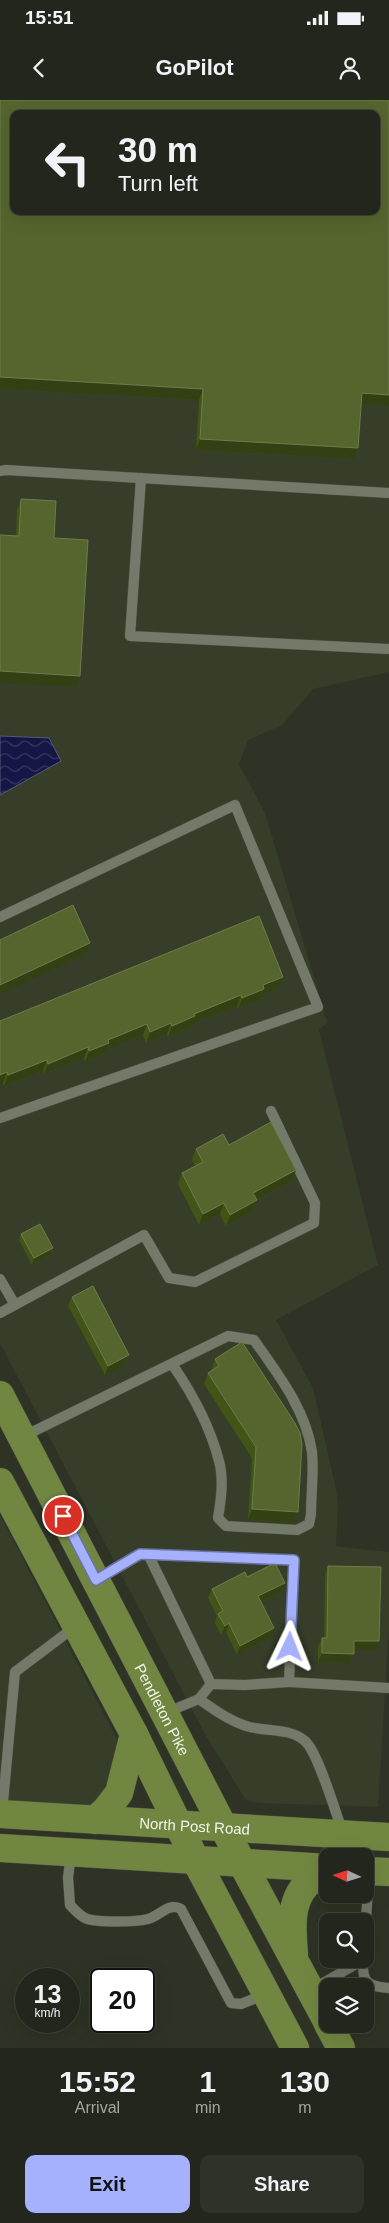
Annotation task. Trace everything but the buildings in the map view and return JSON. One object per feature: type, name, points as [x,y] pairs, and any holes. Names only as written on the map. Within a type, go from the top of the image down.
[{"type":"main road","name":"Pendleton Pike","points":[[0,1395],[242,1863],[319,2006]]},
{"type":"main road","points":[[0,1482],[134,1734],[196,1861],[295,2048]]},
{"type":"main road","points":[[96,1820],[106,1811],[119,1793],[134,1734]]},
{"type":"main road","name":"North Post Road","points":[[1,1814],[389,1837]]},
{"type":"main road","points":[[0,1848],[319,1867]]},
{"type":"main road","points":[[294,1961],[292,1931],[294,1906],[308,1882],[319,1877]]},
{"type":"main road","name":"Pendleton Pike","points":[[333,2033],[341,2048]]},
{"type":"lane","points":[[0,471],[389,493]]},
{"type":"lane","points":[[141,478],[130,636],[389,649]]},
{"type":"lane","points":[[0,917],[235,805],[318,1007],[0,1118]]},
{"type":"lane","points":[[0,1313],[144,1235],[169,1278],[195,1282],[314,1223],[315,1203],[271,1111]]},
{"type":"lane","points":[[0,1279],[15,1305]]},
{"type":"lane","points":[[22,1437],[228,1336],[254,1340],[293,1398],[305,1425],[312,1453],[311,1514],[309,1524],[297,1530],[226,1526],[218,1518],[222,1492],[219,1462],[188,1388],[172,1364]]},
{"type":"lane","points":[[96,1580],[140,1554],[294,1560],[289,1682]]},
{"type":"lane","points":[[148,1554],[211,1684]]},
{"type":"lane","points":[[1,1814],[15,1672],[76,1626]]},
{"type":"lane","points":[[211,1684],[245,1685],[289,1682],[389,1688]]},
{"type":"lane","points":[[166,1713],[199,1699],[211,1684]]},
{"type":"lane","points":[[199,1699],[219,1713],[246,1726],[295,1734],[307,1742],[326,1784],[343,1834]]},
{"type":"lane","points":[[71,1852],[68,1878],[70,1905],[86,1918],[128,1922],[150,1918],[169,1907],[177,1907],[181,1909],[231,2003],[241,2004],[267,1994]]},
{"type":"lane","points":[[310,1990],[349,1968]]},
{"type":"lane","points":[[362,1968],[362,1975],[366,1982],[374,1987],[389,1988]]},
{"type":"shaded area","points":[[0,100],[389,100],[389,672],[313,689],[282,725],[248,740],[239,764],[265,813],[327,1022],[319,1030],[378,1265],[276,1320],[313,1388],[336,1489],[338,1505],[336,1546],[389,1552],[389,1626],[378,1807],[259,1803],[246,1800],[206,1736],[0,1343]]},
{"type":"shaded area","points":[[0,1515],[123,1751],[101,1806],[0,1805]]},
{"type":"water","points":[[0,736],[49,738],[61,761],[0,795]]},
{"type":"route","points":[[63,1516],[96,1580],[140,1554],[294,1560],[290,1647]]}]
